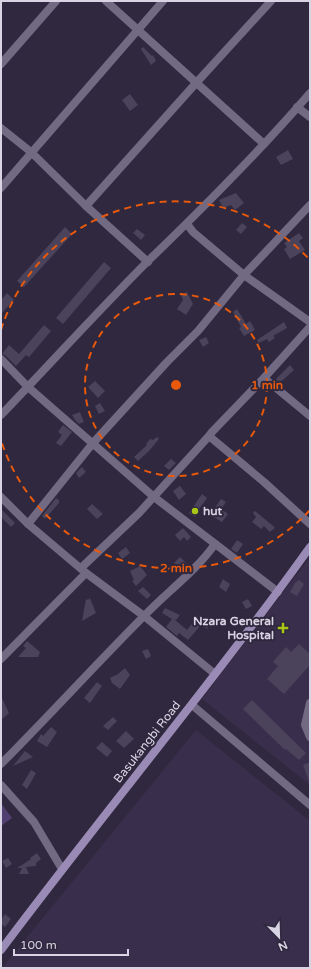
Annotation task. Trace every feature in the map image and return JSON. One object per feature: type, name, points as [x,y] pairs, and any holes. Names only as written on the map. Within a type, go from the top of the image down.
[{"type":"street","points":[[1,64],[56,1]]},
{"type":"street","points":[[106,1],[264,144]]},
{"type":"street","points":[[1,188],[163,1]]},
{"type":"street","points":[[86,206],[271,1]]},
{"type":"street","points":[[1,415],[264,144],[310,93]]},
{"type":"street","points":[[297,107],[310,117]]},
{"type":"street","points":[[1,128],[31,152],[86,206],[148,262]]},
{"type":"street","points":[[28,524],[93,443],[167,362],[198,331],[244,275],[310,205]]},
{"type":"street","points":[[187,224],[193,232],[244,275],[310,322]]},
{"type":"street","points":[[1,659],[83,570],[154,497],[212,432],[310,327]]},
{"type":"street","points":[[1,359],[28,387],[154,497],[278,592]]},
{"type":"street","points":[[264,378],[310,416]]},
{"type":"street","points":[[209,436],[264,482],[310,524]]},
{"type":"street","points":[[1,497],[28,524],[83,570],[144,616],[215,674]]},
{"type":"street","points":[[1,764],[52,713],[144,616],[205,558],[216,544]]},
{"type":"street","name":"Basukangbi Road","points":[[1,950],[62,869],[192,705],[278,592],[310,547]]},
{"type":"street","points":[[310,703],[306,725],[310,737]]},
{"type":"street","points":[[192,705],[310,805]]},
{"type":"street","points":[[1,785],[34,822],[62,869]]},
{"type":"shaded area","name":"Nzara General Hospital","points":[[310,557],[310,785],[202,699]]},
{"type":"shaded area","points":[[196,730],[310,821],[310,968],[2,968]]},
{"type":"shaded area","points":[[1,803],[12,818],[1,826]]},
{"type":"building","points":[[143,47],[152,56],[153,55],[156,61],[151,65],[141,49]]},
{"type":"building","points":[[130,94],[138,105],[130,111],[122,100]]},
{"type":"building","points":[[288,150],[293,159],[281,165],[276,157]]},
{"type":"building","points":[[236,193],[244,203],[235,210],[231,205],[223,208],[219,200]]},
{"type":"building","points":[[242,223],[247,227],[241,234],[236,230]]},
{"type":"building","points":[[65,227],[72,234],[24,287],[17,281]]},
{"type":"building","points":[[137,229],[145,235],[141,240],[133,233]]},
{"type":"building","points":[[299,233],[303,238],[299,241],[305,250],[290,259],[284,249],[287,247],[284,243]]},
{"type":"building","points":[[104,262],[111,268],[63,324],[56,318]]},
{"type":"building","points":[[187,292],[193,304],[186,315],[177,309],[183,300],[181,295]]},
{"type":"building","points":[[7,293],[14,300],[1,314],[1,300]]},
{"type":"building","points":[[237,309],[246,324],[250,321],[255,330],[244,336],[239,328],[241,327],[233,312]]},
{"type":"building","points":[[284,322],[287,328],[273,336],[275,338],[269,342],[267,339],[259,343],[257,340]]},
{"type":"building","points":[[44,325],[51,331],[29,357],[26,355],[16,366],[2,354],[9,345],[19,354]]},
{"type":"building","points":[[206,337],[209,343],[203,347],[199,340]]},
{"type":"building","points":[[290,365],[294,370],[283,380],[278,382],[275,380]]},
{"type":"building","points":[[95,381],[105,391],[98,398],[88,387]]},
{"type":"building","points":[[100,403],[105,411],[99,414],[95,406]]},
{"type":"building","points":[[80,412],[84,422],[79,424],[72,415]]},
{"type":"building","points":[[63,425],[72,432],[61,446],[56,443],[62,435],[58,432]]},
{"type":"building","points":[[157,437],[159,439],[138,461],[134,457],[147,445],[146,444],[150,439],[153,440]]},
{"type":"building","points":[[171,459],[176,463],[169,470],[164,466]]},
{"type":"building","points":[[82,467],[86,472],[79,478],[76,473]]},
{"type":"building","points":[[180,486],[186,494],[179,500],[173,491]]},
{"type":"building","points":[[202,494],[207,498],[195,517],[189,513]]},
{"type":"building","points":[[56,498],[59,500],[59,503],[45,519],[42,516]]},
{"type":"building","points":[[221,499],[226,502],[221,509],[228,514],[222,522],[210,515]]},
{"type":"building","points":[[92,504],[103,514],[97,519],[87,509]]},
{"type":"building","points":[[1,509],[15,523],[11,527],[1,517]]},
{"type":"building","points":[[255,511],[275,528],[270,532],[264,526],[261,529],[252,522],[256,517],[253,513]]},
{"type":"building","points":[[183,528],[191,537],[187,541],[184,537],[180,541],[175,535]]},
{"type":"building","points":[[237,540],[243,544],[237,553],[231,549]]},
{"type":"building","points":[[126,547],[130,553],[122,559],[118,553]]},
{"type":"building","points":[[180,557],[188,565],[182,571],[174,563]]},
{"type":"building","points":[[140,566],[147,575],[136,586],[132,581],[134,580],[130,571]]},
{"type":"building","points":[[223,579],[230,584],[226,592],[219,587]]},
{"type":"building","points":[[299,580],[304,584],[297,596],[290,592],[295,583]]},
{"type":"building","points":[[143,587],[151,595],[147,599],[138,591]]},
{"type":"building","points":[[90,598],[96,613],[82,621],[86,599],[88,600]]},
{"type":"building","points":[[248,599],[252,606],[246,609],[242,602]]},
{"type":"building","points":[[165,608],[180,615],[176,620],[174,619],[187,630],[199,615],[210,624],[207,629],[201,625],[188,640],[179,633],[177,636],[166,627],[172,619],[162,613]]},
{"type":"building","points":[[27,641],[40,652],[38,657],[18,657],[26,648],[23,646]]},
{"type":"building","points":[[299,644],[310,654],[310,665],[284,694],[267,679],[278,666],[273,662],[286,647],[291,652]]},
{"type":"building","points":[[148,649],[151,656],[146,659],[142,651]]},
{"type":"building","points":[[125,668],[130,675],[120,689],[112,683],[110,678]]},
{"type":"building","points":[[97,682],[102,686],[90,703],[84,698]]},
{"type":"building","points":[[1,696],[9,713],[1,720]]},
{"type":"building","points":[[252,700],[306,753],[299,760],[286,749],[285,750],[243,709]]},
{"type":"building","points":[[113,717],[117,721],[108,730],[103,726]]},
{"type":"building","points":[[51,727],[57,732],[47,747],[37,741],[41,734],[43,736]]},
{"type":"building","points":[[126,731],[134,739],[124,748],[116,741]]},
{"type":"building","points":[[102,742],[112,751],[107,757],[96,748]]},
{"type":"building","points":[[25,751],[33,757],[13,766]]},
{"type":"building","points":[[310,762],[310,784],[303,765]]},
{"type":"building","points":[[31,770],[36,773],[27,789],[22,785]]},
{"type":"building","points":[[37,853],[41,859],[36,863],[36,866],[26,867],[29,874],[19,874],[22,868],[17,868]]},
{"type":"building","points":[[8,858],[12,864],[6,868],[2,861]]},
{"type":"building","points":[[5,914],[11,919],[5,927],[1,924],[1,920]]},
{"type":"place","name":"hut","points":[[195,511]]},
{"type":"place","name":"Nzara General Hospital","points":[[283,628]]}]
